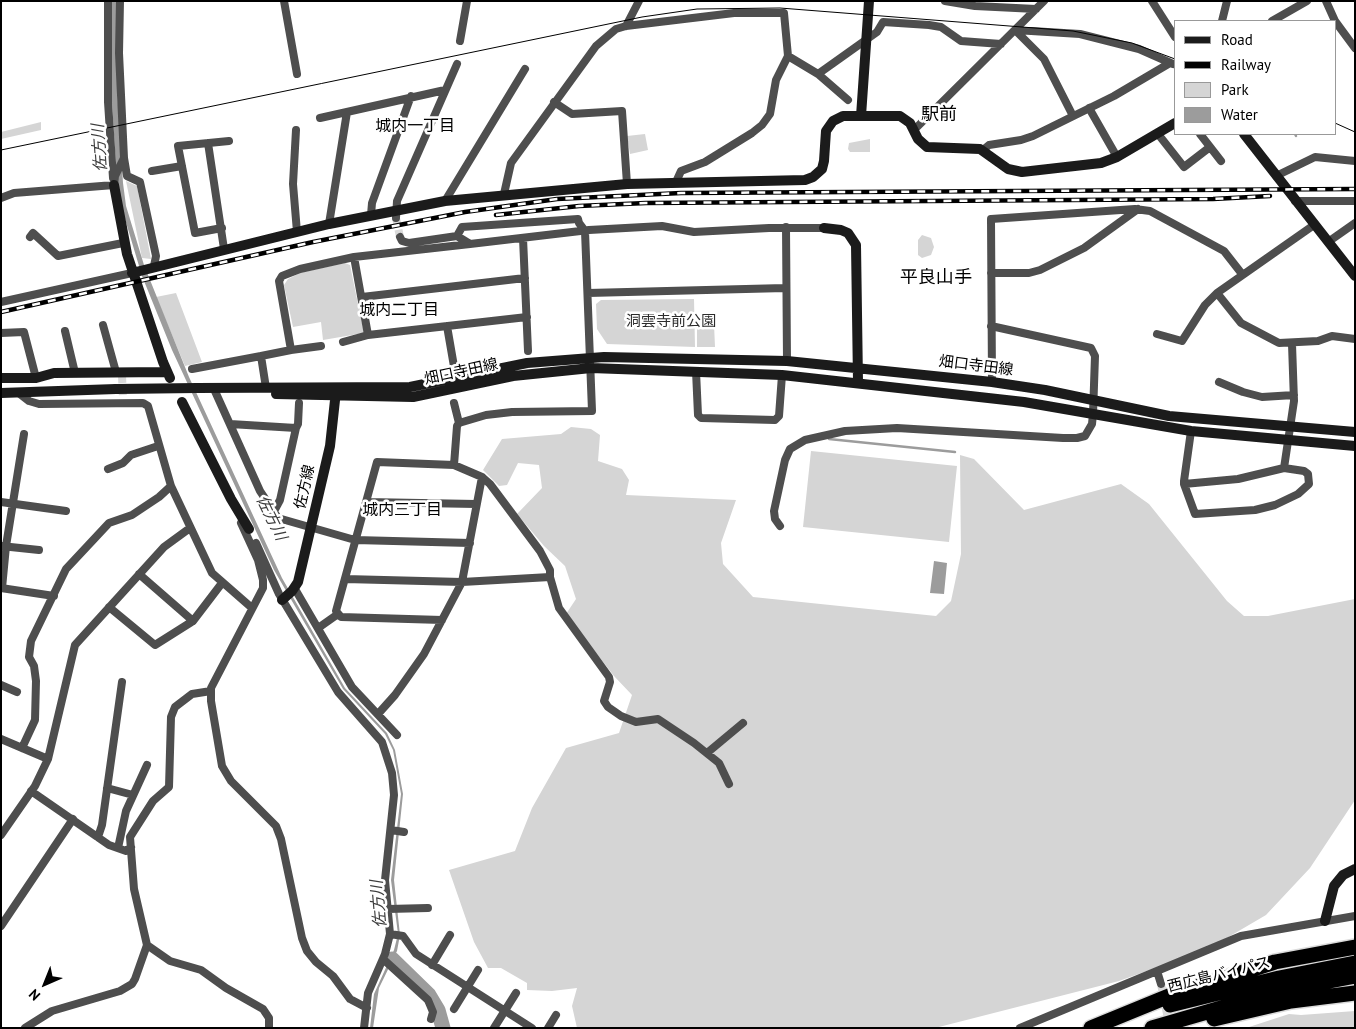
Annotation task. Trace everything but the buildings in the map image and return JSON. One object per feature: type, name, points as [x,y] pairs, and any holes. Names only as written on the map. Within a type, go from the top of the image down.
[{"type":"highway","points":[[1092,1028],[1169,996],[1275,962],[1355,947]]},
{"type":"highway","name":"西広島バイパス","points":[[1092,1028],[1216,993],[1355,962]]},
{"type":"highway","name":"西広島バイパス","points":[[1152,1028],[1257,997],[1355,976]]},
{"type":"highway","points":[[1172,1028],[1291,1001],[1355,993]]},
{"type":"street","points":[[108,1],[127,176],[140,182],[156,256],[143,269]]},
{"type":"street","points":[[1,378],[36,378],[54,373],[169,375],[143,269],[123,243],[114,185],[108,102],[113,47],[120,1]]},
{"type":"street","points":[[284,1],[297,74]]},
{"type":"street","points":[[460,41],[467,1]]},
{"type":"street","points":[[626,26],[638,1]]},
{"type":"street","points":[[861,116],[868,1]]},
{"type":"street","points":[[945,1],[1005,4],[1036,9]]},
{"type":"street","points":[[914,130],[1044,1]]},
{"type":"street","points":[[1152,1],[1174,35]]},
{"type":"street","points":[[1222,20],[1227,1]]},
{"type":"street","points":[[1274,20],[1307,1]]},
{"type":"street","points":[[1326,1],[1334,20]]},
{"type":"street","points":[[504,194],[511,163],[596,46],[616,29],[626,26],[734,14],[784,14],[788,56],[776,80],[770,114],[762,126],[705,162],[681,171],[676,182]]},
{"type":"street","points":[[818,74],[877,32],[883,22],[941,27],[962,41],[1001,44]]},
{"type":"street","points":[[1336,25],[1355,48]]},
{"type":"street","points":[[1015,30],[1080,34],[1139,50],[1172,64]]},
{"type":"street","points":[[1015,30],[1044,59],[1073,116]]},
{"type":"street","points":[[788,56],[818,74],[848,100]]},
{"type":"street","points":[[396,214],[456,64]]},
{"type":"street","points":[[983,150],[989,145],[1027,138],[1090,108],[1172,64]]},
{"type":"street","points":[[446,201],[525,69]]},
{"type":"street","points":[[320,118],[411,96],[445,90]]},
{"type":"street","points":[[371,216],[372,203],[411,96]]},
{"type":"street","points":[[554,102],[572,114],[622,111],[627,184]]},
{"type":"street","points":[[1090,108],[1117,157]]},
{"type":"street","points":[[329,224],[347,112]]},
{"type":"street","points":[[1,302],[329,224],[371,216],[396,214],[446,201],[504,194],[627,184],[809,179],[819,172],[823,165],[825,135],[830,124],[843,116],[900,116],[907,120],[920,142],[930,148],[971,148],[983,150],[1015,172],[1101,163],[1117,157],[1174,125]]},
{"type":"street","points":[[296,130],[294,184],[297,232]]},
{"type":"street","points":[[1158,134],[1184,167],[1210,147]]},
{"type":"street","points":[[1201,135],[1221,161]]},
{"type":"street","points":[[1245,135],[1355,276]]},
{"type":"street","points":[[222,228],[195,233],[178,146],[229,141]]},
{"type":"street","points":[[208,144],[224,248]]},
{"type":"street","points":[[1276,176],[1315,157],[1355,162]]},
{"type":"street","points":[[114,185],[117,172],[124,160]]},
{"type":"street","points":[[152,170],[182,166]]},
{"type":"street","points":[[1,198],[14,193],[63,191],[74,188],[114,185]]},
{"type":"street","points":[[1296,201],[1355,201]]},
{"type":"street","points":[[992,382],[991,219],[1138,209],[1150,211],[1207,240],[1224,251],[1242,274]]},
{"type":"street","points":[[991,273],[1030,273],[1040,270],[1084,248],[1138,209]]},
{"type":"street","points":[[454,465],[457,426],[460,423],[486,415],[512,412],[592,411],[585,231],[578,224],[578,219],[462,227],[457,236]]},
{"type":"street","points":[[1328,242],[1355,223]]},
{"type":"street","points":[[495,225],[496,241]]},
{"type":"street","points":[[1157,334],[1182,340],[1205,305],[1217,293],[1314,225]]},
{"type":"street","points":[[291,350],[279,281],[282,276],[300,268],[354,257],[585,231],[666,226],[699,232],[786,227],[824,228],[841,230],[848,233],[856,245],[858,382]]},
{"type":"street","points":[[786,227],[787,361]]},
{"type":"street","points":[[30,237],[33,233],[58,256],[123,243]]},
{"type":"street","points":[[400,237],[402,241],[409,244],[457,236],[470,244]]},
{"type":"street","points":[[523,238],[528,351]]},
{"type":"street","points":[[354,257],[368,335]]},
{"type":"street","points":[[362,297],[525,278]]},
{"type":"street","points":[[588,293],[785,288]]},
{"type":"street","points":[[1217,293],[1228,310],[1241,323],[1274,341],[1292,344],[1320,340],[1332,336],[1355,339]]},
{"type":"street","points":[[344,342],[368,335],[527,317]]},
{"type":"street","points":[[103,325],[120,373]]},
{"type":"street","points":[[448,326],[456,378]]},
{"type":"street","points":[[780,526],[775,519],[774,512],[785,460],[790,449],[800,442],[846,431],[902,428],[1077,438],[1088,432],[1093,414],[1094,400],[1095,356],[1091,348],[992,326]]},
{"type":"street","points":[[65,331],[76,373]]},
{"type":"street","points":[[1,333],[24,332],[36,378]]},
{"type":"street","points":[[1284,468],[1294,395],[1292,344]]},
{"type":"street","points":[[192,369],[321,346]]},
{"type":"street","points":[[261,356],[266,388]]},
{"type":"street","name":"畑口寺田線","points":[[337,391],[428,395],[513,376],[591,363],[787,361],[992,382],[1094,400],[1169,416],[1355,432]]},
{"type":"street","points":[[197,388],[337,391],[410,386],[519,364],[591,363],[782,375],[858,382],[1024,402],[1191,431],[1355,446]]},
{"type":"street","points":[[696,371],[698,415],[701,418],[775,420],[779,416],[782,375]]},
{"type":"street","points":[[1219,382],[1243,392],[1262,397],[1294,395]]},
{"type":"street","points":[[1,393],[83,389],[197,388],[337,391]]},
{"type":"street","points":[[1,398],[20,394],[83,389]]},
{"type":"street","points":[[214,389],[260,491],[278,518],[355,540],[470,543]]},
{"type":"street","name":"佐方線","points":[[295,588],[330,446],[337,391]]},
{"type":"street","points":[[20,394],[29,401],[39,404],[123,401],[143,403],[148,406],[171,486],[212,573],[252,608]]},
{"type":"street","points":[[182,402],[228,494],[258,560],[264,580],[263,588],[211,690],[211,701],[224,772],[276,826],[281,839],[302,938],[307,951],[316,962],[333,976],[347,996],[367,1008]]},
{"type":"street","points":[[273,513],[280,500],[298,424],[299,402]]},
{"type":"street","points":[[454,403],[460,423]]},
{"type":"street","points":[[230,424],[296,428]]},
{"type":"street","points":[[1184,484],[1238,479],[1284,468],[1304,471],[1308,474],[1309,484],[1306,489],[1275,504],[1256,510],[1195,514],[1184,484],[1191,431]]},
{"type":"street","points":[[24,434],[3,546],[2,588],[54,596]]},
{"type":"street","points":[[108,469],[122,463],[131,455],[158,446]]},
{"type":"street","points":[[442,620],[341,617],[336,610],[377,462],[454,465],[482,477],[500,497],[540,551],[550,570],[550,577],[559,608],[609,677],[610,682],[604,701],[608,707],[621,716],[636,722],[658,719],[719,763],[729,784]]},
{"type":"street","points":[[378,714],[395,695],[424,654],[462,582],[482,477]]},
{"type":"street","points":[[22,748],[35,720],[36,681],[34,666],[30,657],[31,641],[66,569],[109,523],[132,515],[159,497],[171,486]]},
{"type":"street","points":[[228,494],[249,528],[283,599],[341,697],[364,711],[378,714],[397,735]]},
{"type":"street","points":[[1,502],[66,511]]},
{"type":"street","points":[[366,502],[476,504]]},
{"type":"street","points":[[1,835],[31,791],[48,759],[75,645],[164,547],[190,528]]},
{"type":"street","points":[[3,546],[39,550]]},
{"type":"street","points":[[139,574],[193,621]]},
{"type":"street","points":[[345,579],[462,582],[550,577]]},
{"type":"street","points":[[109,607],[155,645],[193,621],[222,583]]},
{"type":"street","points":[[283,599],[295,588],[352,687],[387,754],[394,795],[397,831],[385,880],[393,909],[395,935],[387,962],[370,986],[364,1028]]},
{"type":"street","points":[[321,626],[338,614]]},
{"type":"street","points":[[98,837],[102,826],[122,682]]},
{"type":"street","points":[[1,685],[17,692]]},
{"type":"street","points":[[25,1028],[52,1011],[120,991],[132,984],[147,945],[134,889],[130,837],[153,801],[169,787],[171,717],[175,708],[192,694],[211,690]]},
{"type":"street","points":[[707,753],[743,723]]},
{"type":"street","points":[[1,739],[48,759]]},
{"type":"street","points":[[118,848],[126,811],[148,765]]},
{"type":"street","points":[[107,788],[133,795]]},
{"type":"street","points":[[31,791],[98,837],[126,851],[131,847]]},
{"type":"street","points":[[1,926],[73,819]]},
{"type":"street","points":[[1325,921],[1334,886],[1343,875],[1355,869]]},
{"type":"street","points":[[393,909],[425,906]]},
{"type":"street","points":[[1020,1028],[1241,936],[1355,916]]},
{"type":"street","points":[[395,935],[405,937],[414,953],[532,1028]]},
{"type":"street","points":[[432,965],[450,935]]},
{"type":"street","points":[[147,945],[170,961],[202,970],[234,993],[263,1009],[269,1018],[269,1028]]},
{"type":"street","points":[[387,962],[430,1003],[433,1012],[431,1019]]},
{"type":"street","points":[[454,1009],[478,970]]},
{"type":"street","points":[[1156,971],[1161,984]]},
{"type":"street","points":[[494,1028],[516,993]]},
{"type":"street","points":[[424,1012],[430,1003]]},
{"type":"street","points":[[548,1028],[556,1014]]},
{"type":"green space","points":[[41,122],[41,130],[1,139],[1,132]]},
{"type":"green space","points":[[645,134],[648,150],[630,154],[627,136]]},
{"type":"green space","points":[[870,139],[870,152],[850,152],[848,149],[849,143]]},
{"type":"green space","points":[[126,181],[137,186],[151,259],[142,258]]},
{"type":"green space","points":[[922,235],[931,238],[934,247],[931,255],[922,258],[918,255],[918,240]]},
{"type":"green space","points":[[345,263],[350,265],[364,333],[323,340],[321,322],[293,327],[284,285],[288,279],[300,273]]},
{"type":"green space","points":[[176,293],[202,362],[185,366],[156,297]]},
{"type":"green space","name":"洞雲寺前公園","points":[[694,299],[695,347],[607,344],[597,329],[596,304],[601,300]]},
{"type":"green space","points":[[697,324],[714,324],[715,347],[697,347]]},
{"type":"green space","points":[[571,427],[591,429],[600,435],[598,461],[622,469],[629,480],[626,495],[736,500],[721,543],[723,564],[753,597],[936,616],[951,601],[961,554],[960,455],[974,459],[1024,510],[1121,484],[1149,504],[1227,601],[1244,616],[1268,616],[1355,599],[1355,800],[1310,868],[1266,915],[1208,949],[1119,981],[935,1028],[577,1028],[572,1006],[577,988],[552,991],[527,990],[527,983],[501,968],[488,968],[474,942],[449,870],[515,851],[532,808],[566,748],[619,733],[632,695],[614,676],[566,614],[576,599],[565,566],[544,546],[517,514],[542,488],[539,465],[518,463],[507,485],[499,486],[483,470],[502,439],[561,434]]},
{"type":"green space","points":[[811,451],[957,466],[949,542],[803,527]]},
{"type":"green space","points":[[1355,1011],[1355,1028],[1246,1028],[1289,1014],[1301,1015]]},
{"type":"water","points":[[112,1],[117,1],[117,90],[123,183],[126,206],[144,265],[189,377],[282,578],[345,688],[387,733],[395,750],[403,794],[394,880],[400,935],[397,951],[379,988],[373,1028],[370,1028],[374,994],[394,950],[398,934],[391,880],[401,794],[393,750],[385,734],[343,689],[274,570],[172,350],[142,276],[122,209],[117,182],[112,102]]},
{"type":"water","points":[[934,561],[947,563],[944,594],[930,593]]},
{"type":"waterway","points":[[829,439],[955,452]]},
{"type":"waterway","points":[[392,959],[429,995],[438,1010],[443,1028]]},
{"type":"tunnel","points":[[396,218],[400,237]]},
{"type":"tunnel","points":[[122,375],[123,399]]},
{"type":"tunnel","points":[[1161,984],[1169,1024]]},
{"type":"tram line","points":[[1,150],[642,17],[697,9],[780,8],[1073,31],[1132,43],[1174,59]]},
{"type":"tram line","points":[[1336,123],[1355,132]]},
{"type":"railway","points":[[1,312],[313,242],[465,212],[557,199],[681,193],[1355,189]]},
{"type":"railway","points":[[496,215],[579,206],[646,203],[1213,199],[1270,196]]},
{"type":"district","name":"駅前","points":[[939,115]]},
{"type":"district","name":"城内一丁目","points":[[415,126]]},
{"type":"district","name":"平良山手","points":[[936,278]]},
{"type":"district","name":"城内二丁目","points":[[399,310]]},
{"type":"district","name":"城内三丁目","points":[[402,510]]},
{"type":"water label","name":"佐方川","points":[[100,148]]},
{"type":"water label","name":"佐方川","points":[[271,518]]},
{"type":"water label","name":"佐方川","points":[[379,904]]}]
